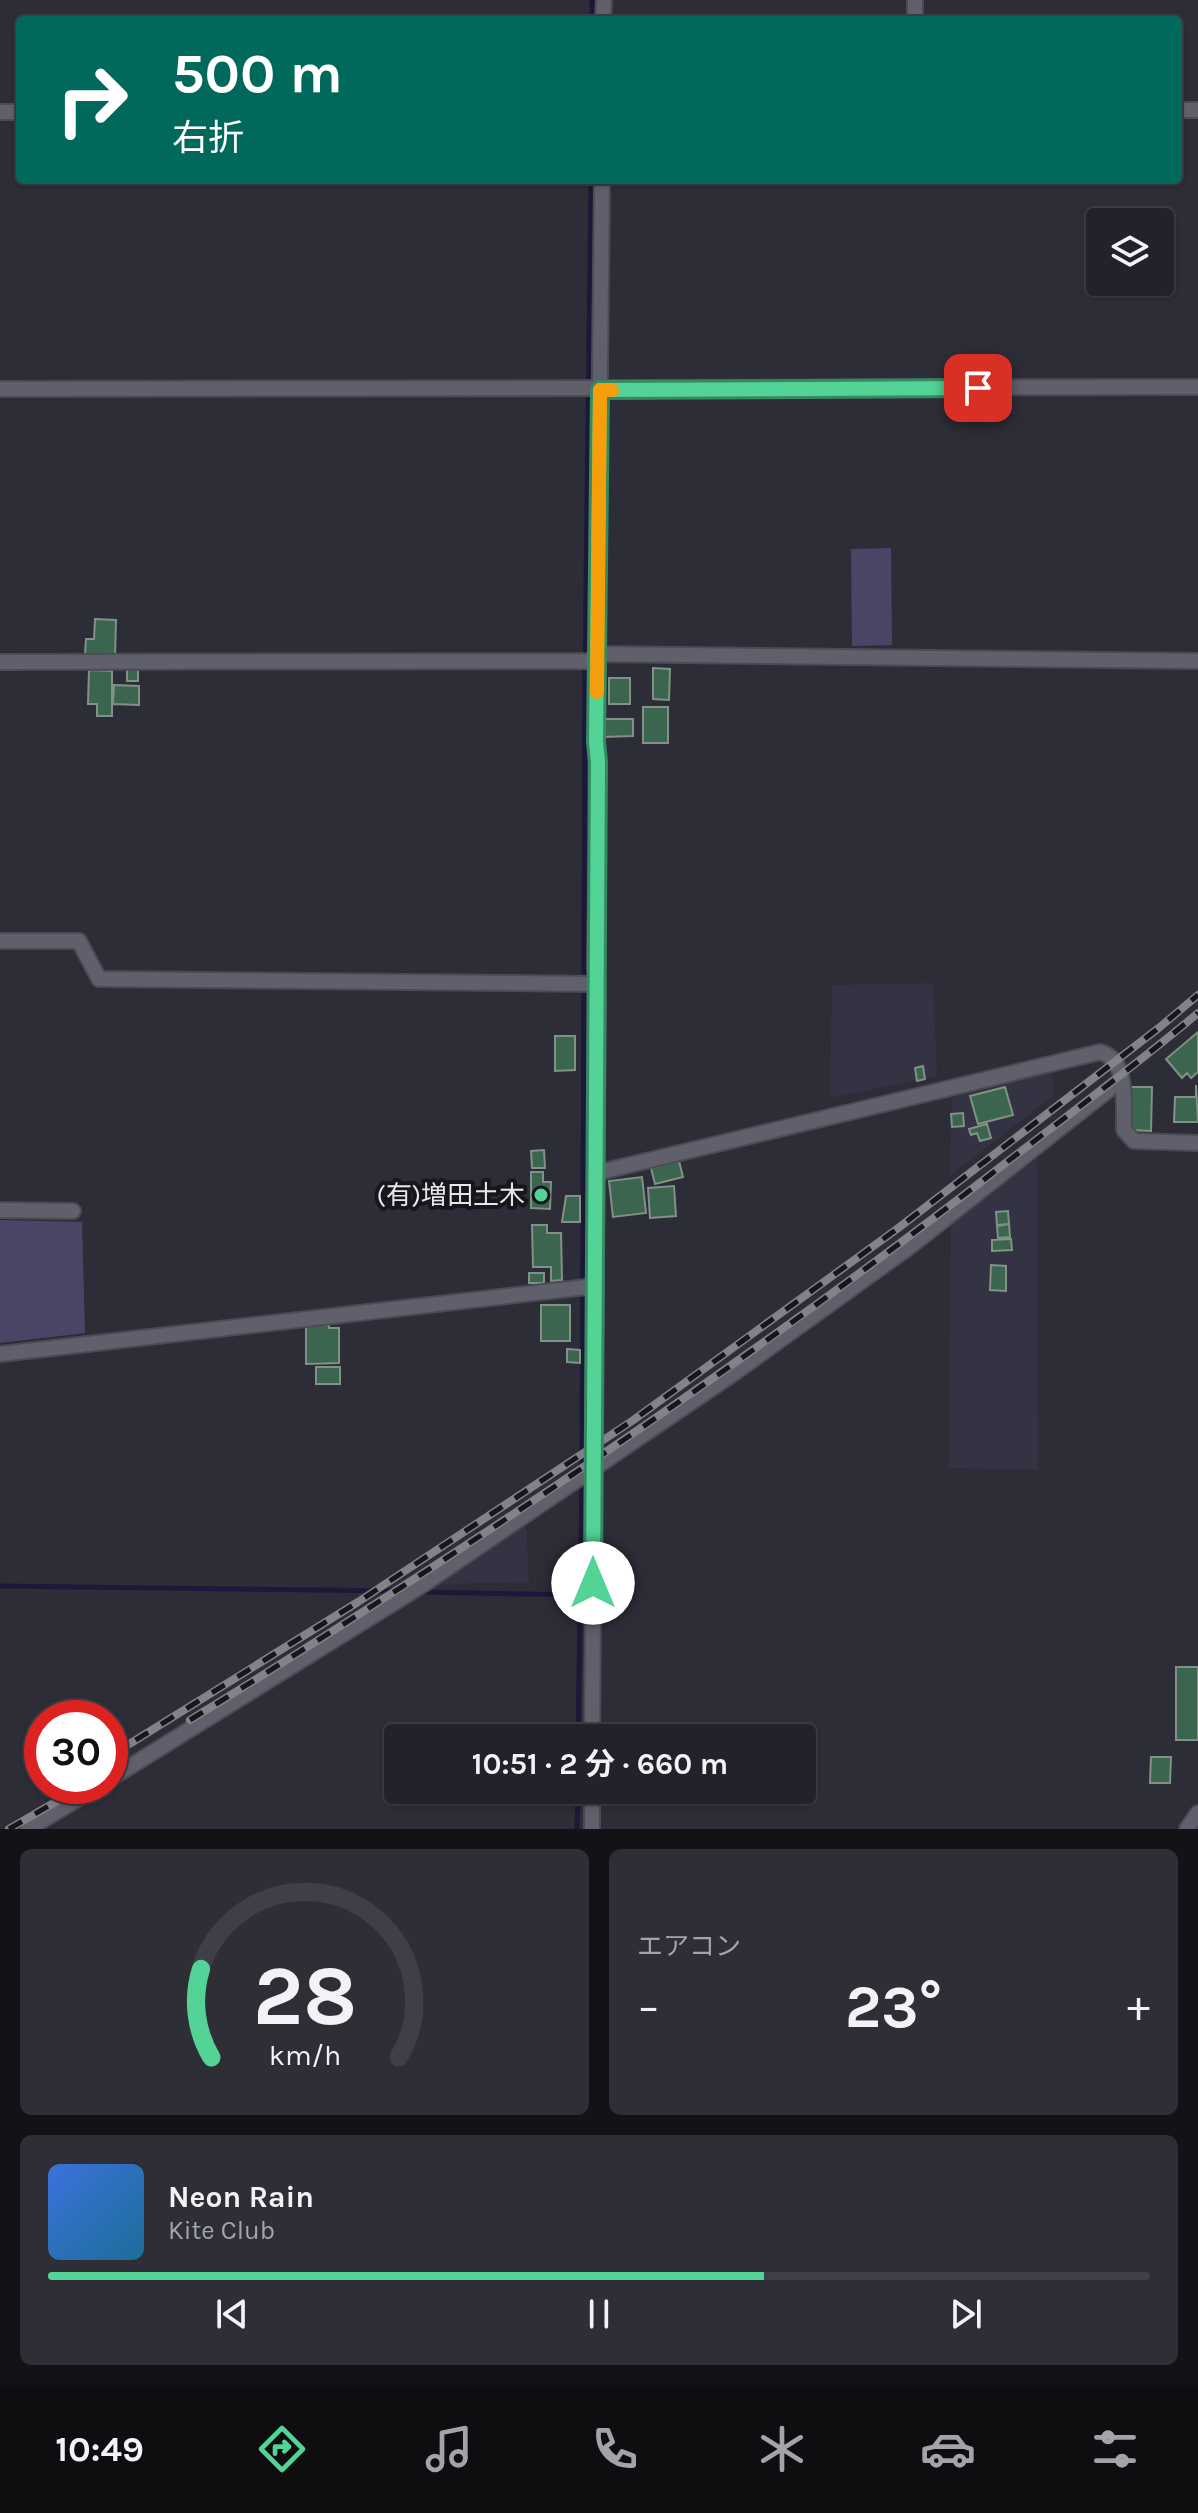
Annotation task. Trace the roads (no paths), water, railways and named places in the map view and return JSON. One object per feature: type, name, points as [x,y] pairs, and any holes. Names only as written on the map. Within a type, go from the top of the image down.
[{"type":"street","points":[[592,1724],[588,1286],[596,1173],[593,389],[602,184]]},
{"type":"street","points":[[0,389],[1198,387]]},
{"type":"street","points":[[0,662],[592,659],[1198,661]]},
{"type":"street","points":[[0,941],[79,941],[99,979],[595,984]]},
{"type":"street","points":[[596,1173],[1100,1052],[1110,1055],[1119,1065],[1124,1130],[1128,1137],[1134,1141],[1198,1143]]},
{"type":"street","points":[[128,1768],[424,1584],[737,1371],[912,1245],[1121,1080]]},
{"type":"street","points":[[0,1210],[73,1211]]},
{"type":"street","points":[[0,1354],[588,1286]]},
{"type":"street","points":[[28,1829],[69,1804]]},
{"type":"street","points":[[592,1804],[592,1829]]},
{"type":"street","points":[[1187,1829],[1198,1813]]},
{"type":"waterway","points":[[592,0],[592,16]]},
{"type":"waterway","points":[[582,1471],[585,669],[591,184]]},
{"type":"waterway","points":[[578,1724],[582,1481]]},
{"type":"waterway","points":[[0,1586],[403,1591]]},
{"type":"waterway","points":[[421,1592],[581,1595]]},
{"type":"waterway","points":[[577,1829],[578,1804]]},
{"type":"railway","points":[[128,1745],[358,1602],[632,1421],[897,1229],[1198,995]]},
{"type":"railway","points":[[190,1720],[502,1522],[705,1384],[905,1240],[1198,1013]]},
{"type":"railway","points":[[9,1829],[52,1804]]},
{"type":"place","name":"(有)増田土木","points":[[541,1195]]}]
